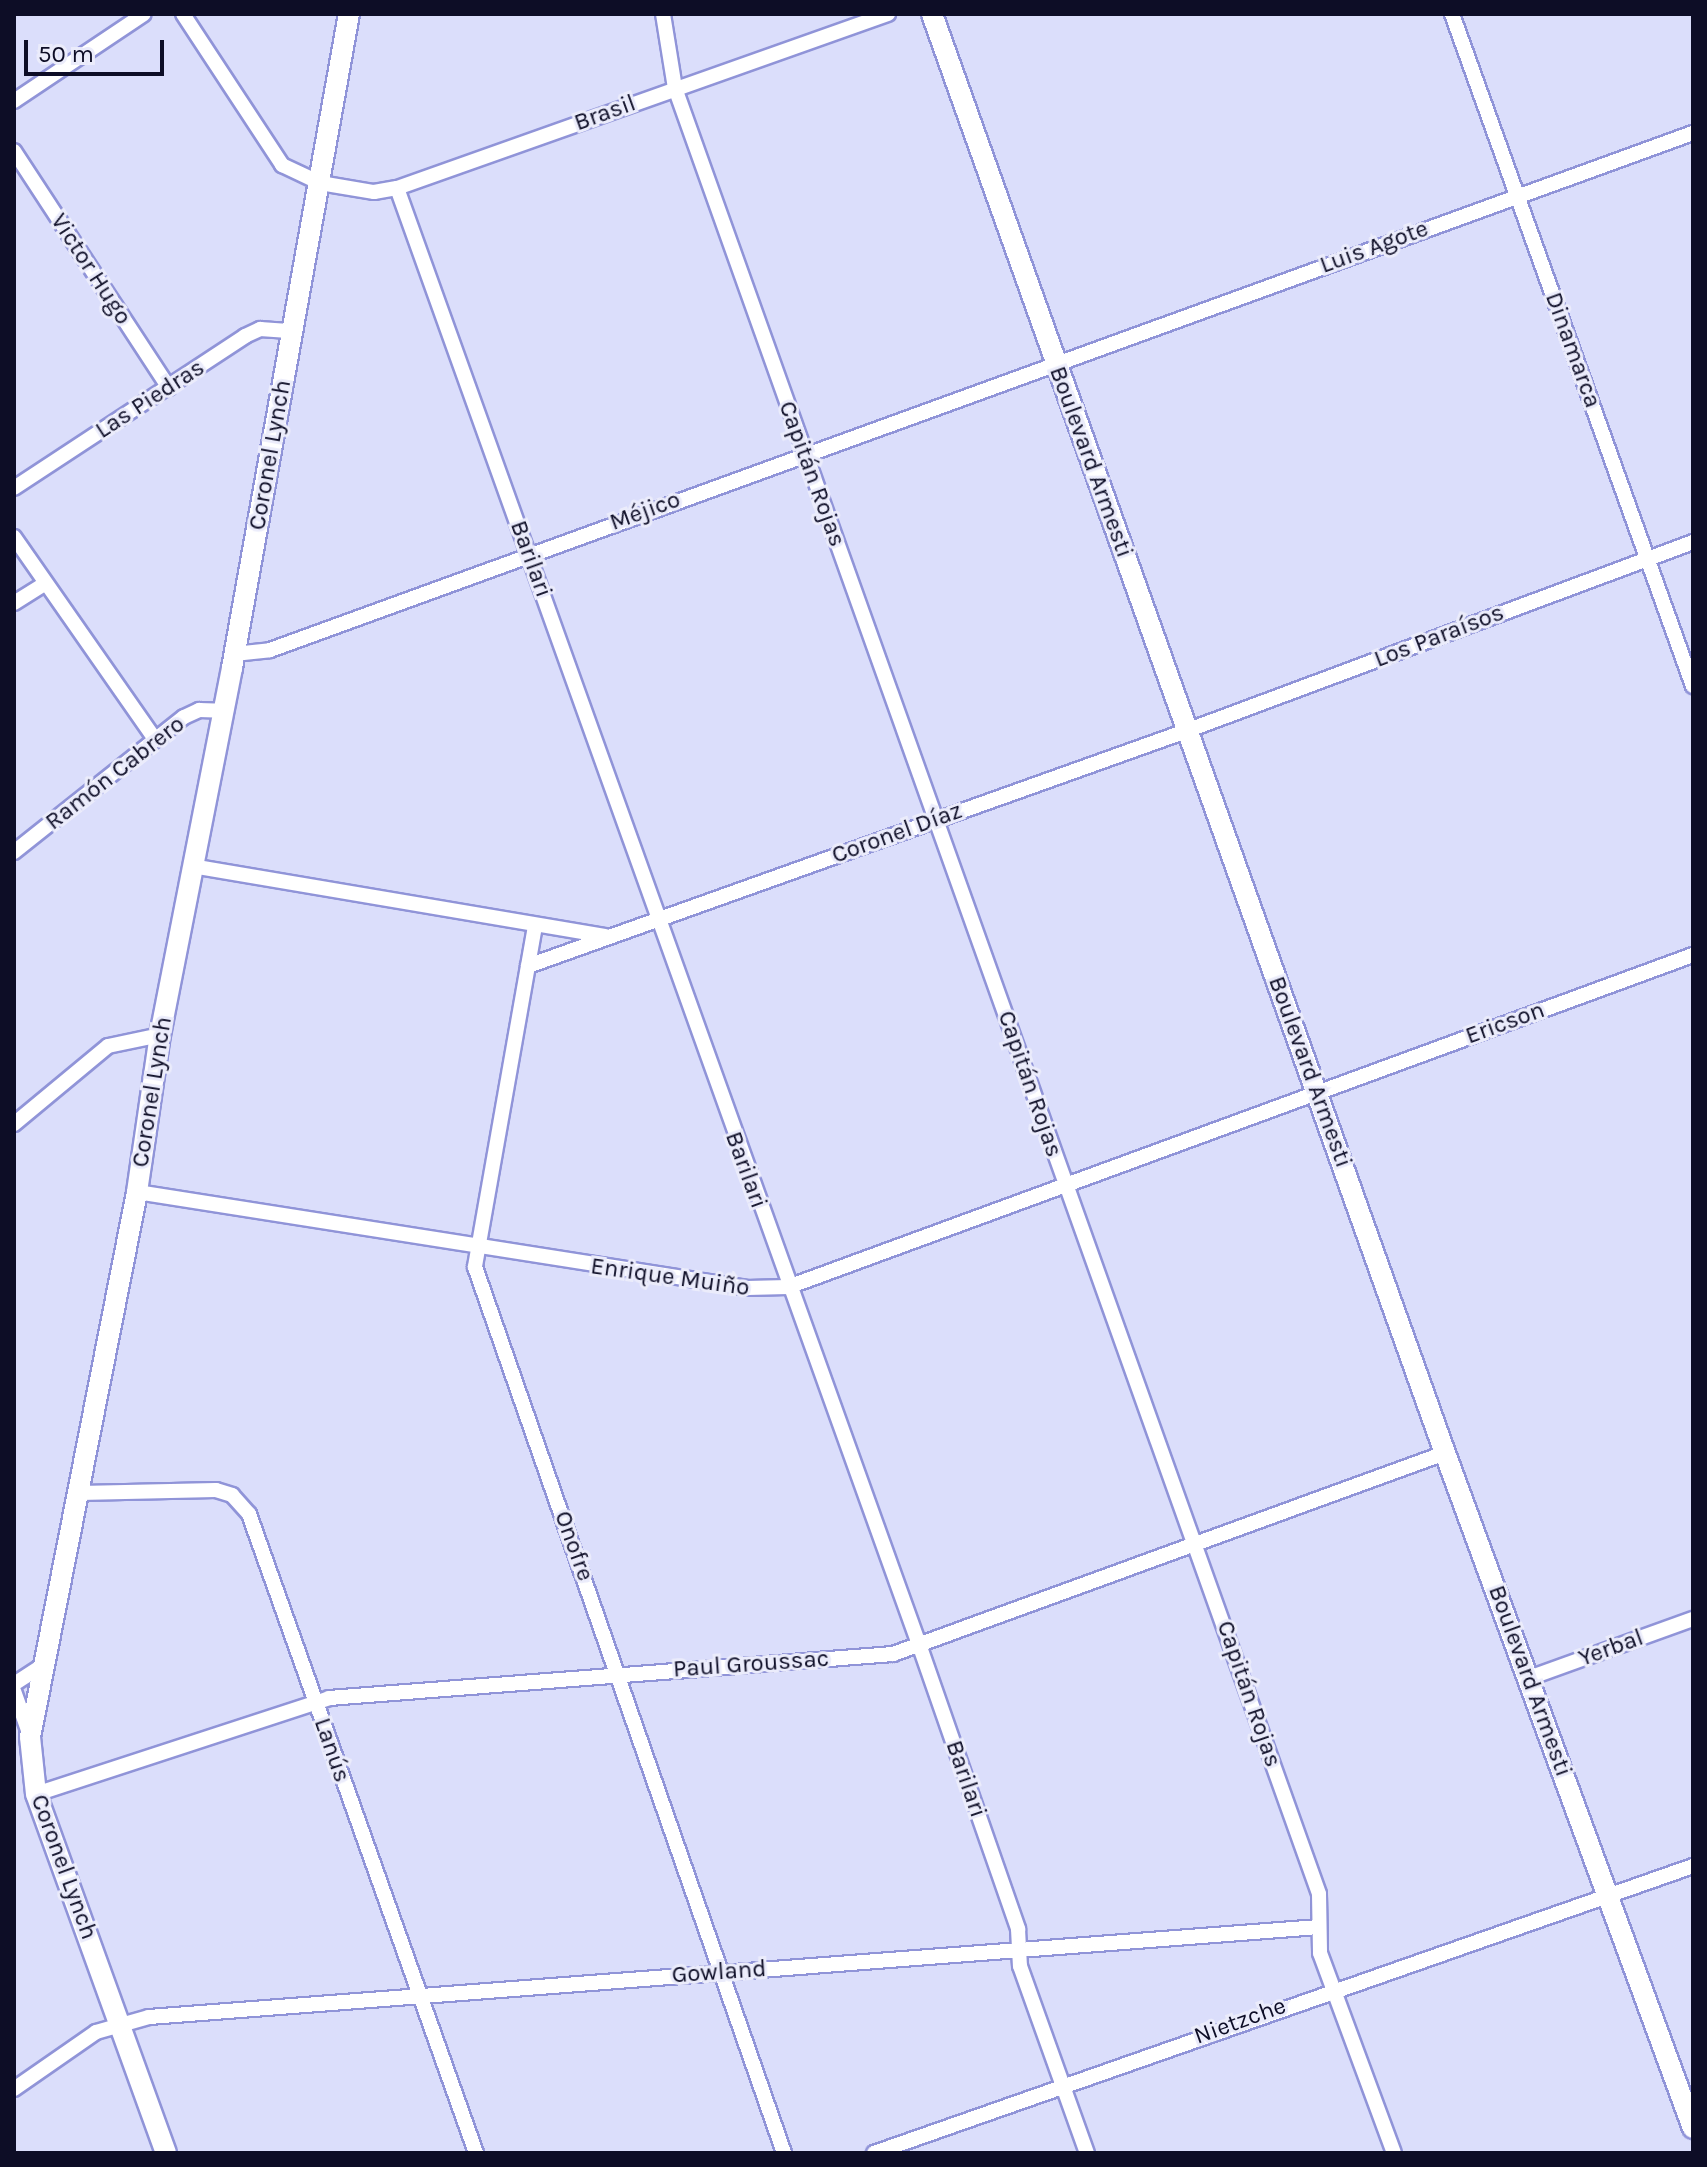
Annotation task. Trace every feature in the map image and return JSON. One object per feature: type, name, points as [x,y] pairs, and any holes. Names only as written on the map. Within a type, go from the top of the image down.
[{"type":"main road","name":"Coronel Lynch","points":[[166,2153],[36,1794],[30,1737],[137,1192],[160,1035],[234,654],[349,14]]},
{"type":"main road","name":"Boulevard Armesti","points":[[932,14],[1445,1453],[1693,2128]]},
{"type":"street","points":[[14,101],[144,14]]},
{"type":"street","name":"Brasil","points":[[183,14],[282,165],[320,183],[374,192],[397,188],[888,14]]},
{"type":"street","name":"Capitán Rojas","points":[[663,14],[675,88],[1198,1547],[1319,1894],[1320,1953],[1394,2153]]},
{"type":"street","name":"Dinamarca","points":[[1452,14],[1693,686]]},
{"type":"street","name":"Luis Agote","points":[[1055,361],[1693,133]]},
{"type":"street","name":"Victor Hugo","points":[[14,151],[169,388]]},
{"type":"street","name":"Barilari","points":[[397,188],[788,1287],[920,1647],[1018,1929],[1020,1966],[1087,2153]]},
{"type":"street","name":"Las Piedras","points":[[14,488],[245,336],[260,329],[292,331]]},
{"type":"street","name":"Méjico","points":[[234,654],[270,650],[1055,361]]},
{"type":"street","points":[[14,537],[154,738]]},
{"type":"street","name":"Los Paraísos","points":[[1186,731],[1693,542]]},
{"type":"street","points":[[14,603],[44,584]]},
{"type":"street","name":"Ramón Cabrero","points":[[14,852],[154,738],[199,710],[222,711]]},
{"type":"street","name":"Coronel Díaz","points":[[528,966],[1186,731]]},
{"type":"street","name":"Coronel Díaz","points":[[192,866],[609,936]]},
{"type":"street","name":"Onofre","points":[[535,926],[476,1249],[479,1281],[620,1673],[784,2153]]},
{"type":"street","name":"Ericson","points":[[1318,1091],[1693,955]]},
{"type":"street","points":[[14,1124],[108,1046],[160,1035]]},
{"type":"street","name":"Enrique Muiño","points":[[137,1192],[476,1249],[747,1288],[788,1287],[1318,1091]]},
{"type":"street","name":"Paul Groussac","points":[[36,1794],[315,1701],[620,1673],[877,1656],[920,1647],[1198,1547],[1445,1453]]},
{"type":"street","name":"Lanús","points":[[80,1493],[216,1490],[241,1502],[476,2153]]},
{"type":"street","name":"Yerbal","points":[[1529,1678],[1693,1619]]},
{"type":"street","points":[[14,1684],[45,1664]]},
{"type":"street","points":[[14,1691],[30,1737]]},
{"type":"street","name":"Nietzche","points":[[874,2153],[1334,1987],[1693,1866]]},
{"type":"street","name":"Gowland","points":[[120,2023],[722,1971],[1319,1927]]},
{"type":"street","points":[[14,2089],[96,2032],[120,2023]]}]
